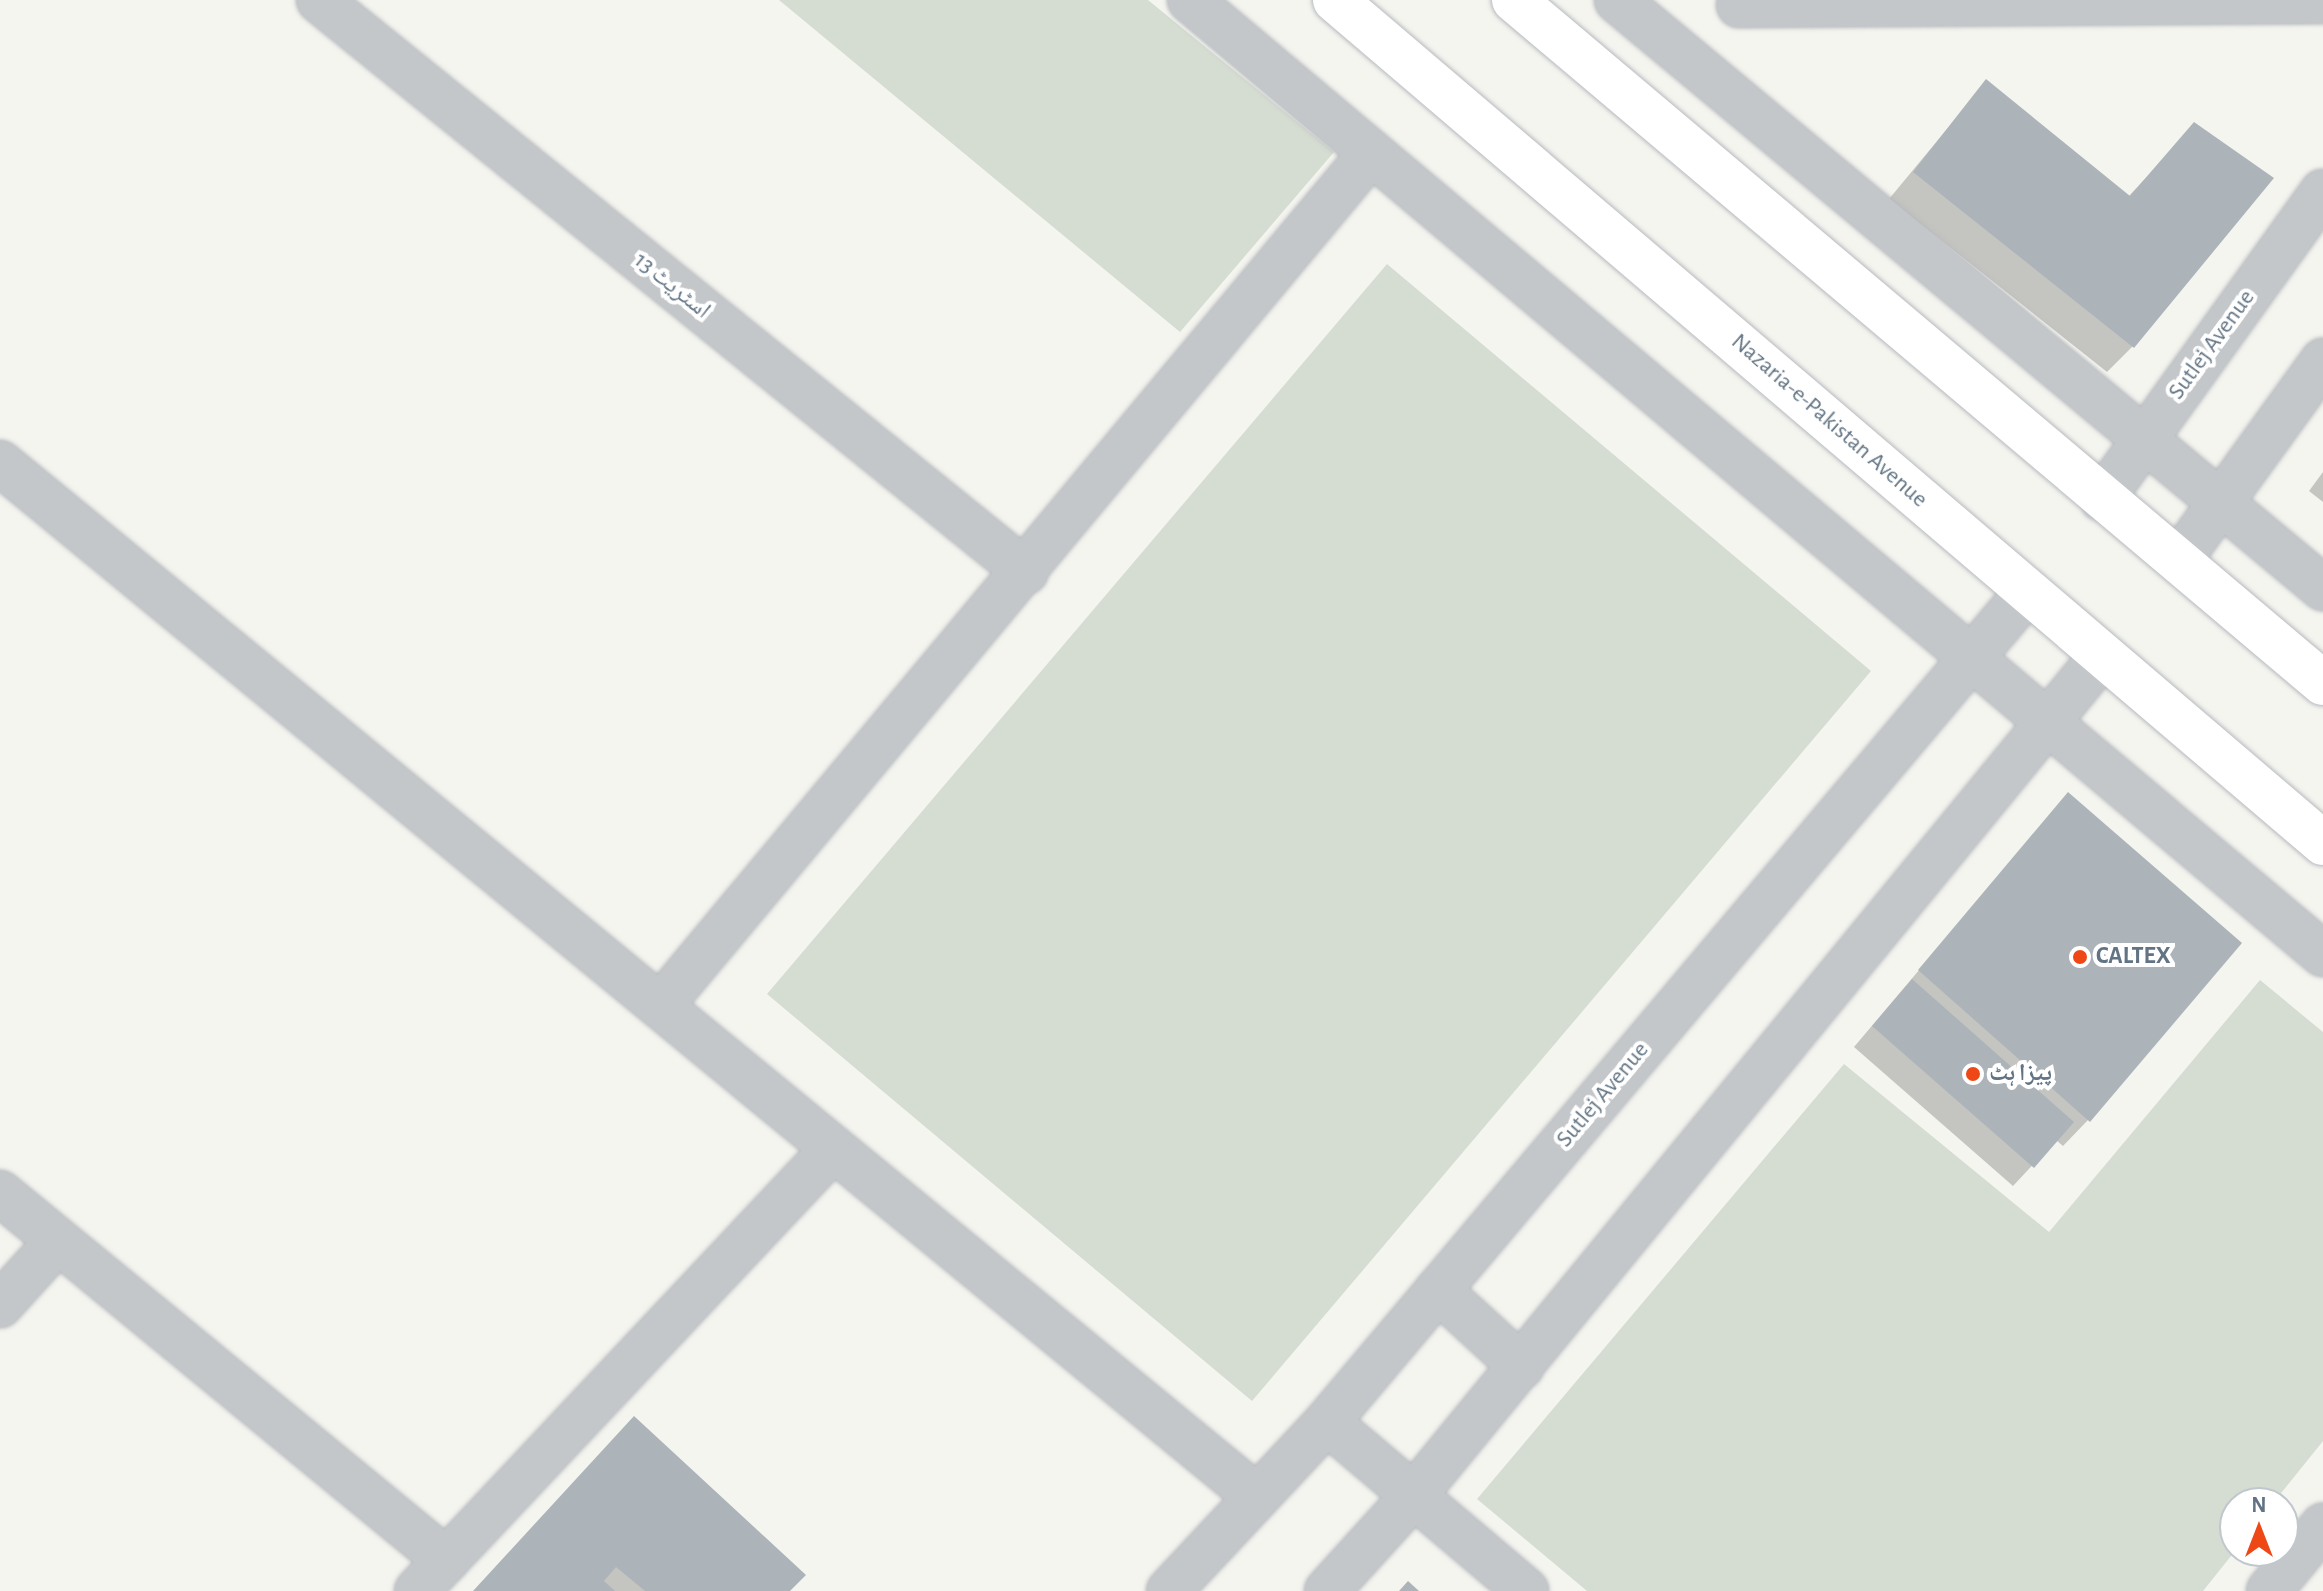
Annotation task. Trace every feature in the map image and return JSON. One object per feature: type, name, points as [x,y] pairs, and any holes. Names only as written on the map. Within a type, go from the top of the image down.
[{"type":"main road","name":"Nazaria-e-Pakistan Avenue","points":[[1335,0],[2028,591],[2101,657],[2323,843]]},
{"type":"main road","points":[[1514,0],[2323,683]]},
{"type":"street","name":"اسٹریٹ 13","points":[[319,0],[1026,572]]},
{"type":"street","points":[[1190,0],[2048,726],[2323,954]]},
{"type":"street","points":[[1617,0],[2323,588]]},
{"type":"street","points":[[1739,5],[2323,1]]},
{"type":"street","points":[[662,1004],[1026,572],[1371,153]]},
{"type":"street","name":"Sutlej Avenue","points":[[2102,499],[2323,192]]},
{"type":"street","points":[[2179,560],[2323,361]]},
{"type":"street","points":[[0,463],[662,1004],[832,1150],[1256,1496]]},
{"type":"street","name":"Sutlej Avenue","points":[[1169,1591],[1327,1422],[1973,660],[2028,591]]},
{"type":"street","points":[[1327,1591],[1415,1494],[2048,726],[2101,657]]},
{"type":"street","points":[[417,1591],[832,1150]]},
{"type":"street","points":[[0,1193],[446,1560]]},
{"type":"street","points":[[0,1305],[58,1241]]},
{"type":"street","points":[[1438,1290],[1521,1366]]},
{"type":"street","points":[[1327,1422],[1526,1591]]},
{"type":"street","points":[[2269,1591],[2323,1526]]},
{"type":"shaded area","points":[[779,0],[1148,0],[1334,152],[1180,332]]},
{"type":"shaded area","points":[[1387,264],[1871,671],[1252,1401],[767,994]]},
{"type":"shaded area","points":[[2260,980],[2323,1032],[2323,1441],[2286,1487],[2219,1487],[2219,1567],[2222,1567],[2203,1591],[1587,1591],[1477,1499],[1844,1064],[2049,1232]]},
{"type":"building","points":[[1986,79],[2130,196],[2194,122],[2274,178],[2134,348],[1913,172]]},
{"type":"building","name":"CALTEX","points":[[2068,792],[2242,943],[2090,1122],[1918,970]]},
{"type":"building","name":"پیزا ہٹ","points":[[1912,979],[2074,1122],[2034,1168],[1872,1026]]},
{"type":"building","points":[[634,1416],[806,1575],[790,1591],[645,1591],[616,1567],[604,1581],[615,1591],[473,1591]]},
{"type":"building","points":[[1408,1581],[1419,1591],[1399,1591]]},
{"type":"place","name":"CALTEX","points":[[2080,957]]},
{"type":"place","name":"پیزا ہٹ","points":[[1973,1074]]}]
